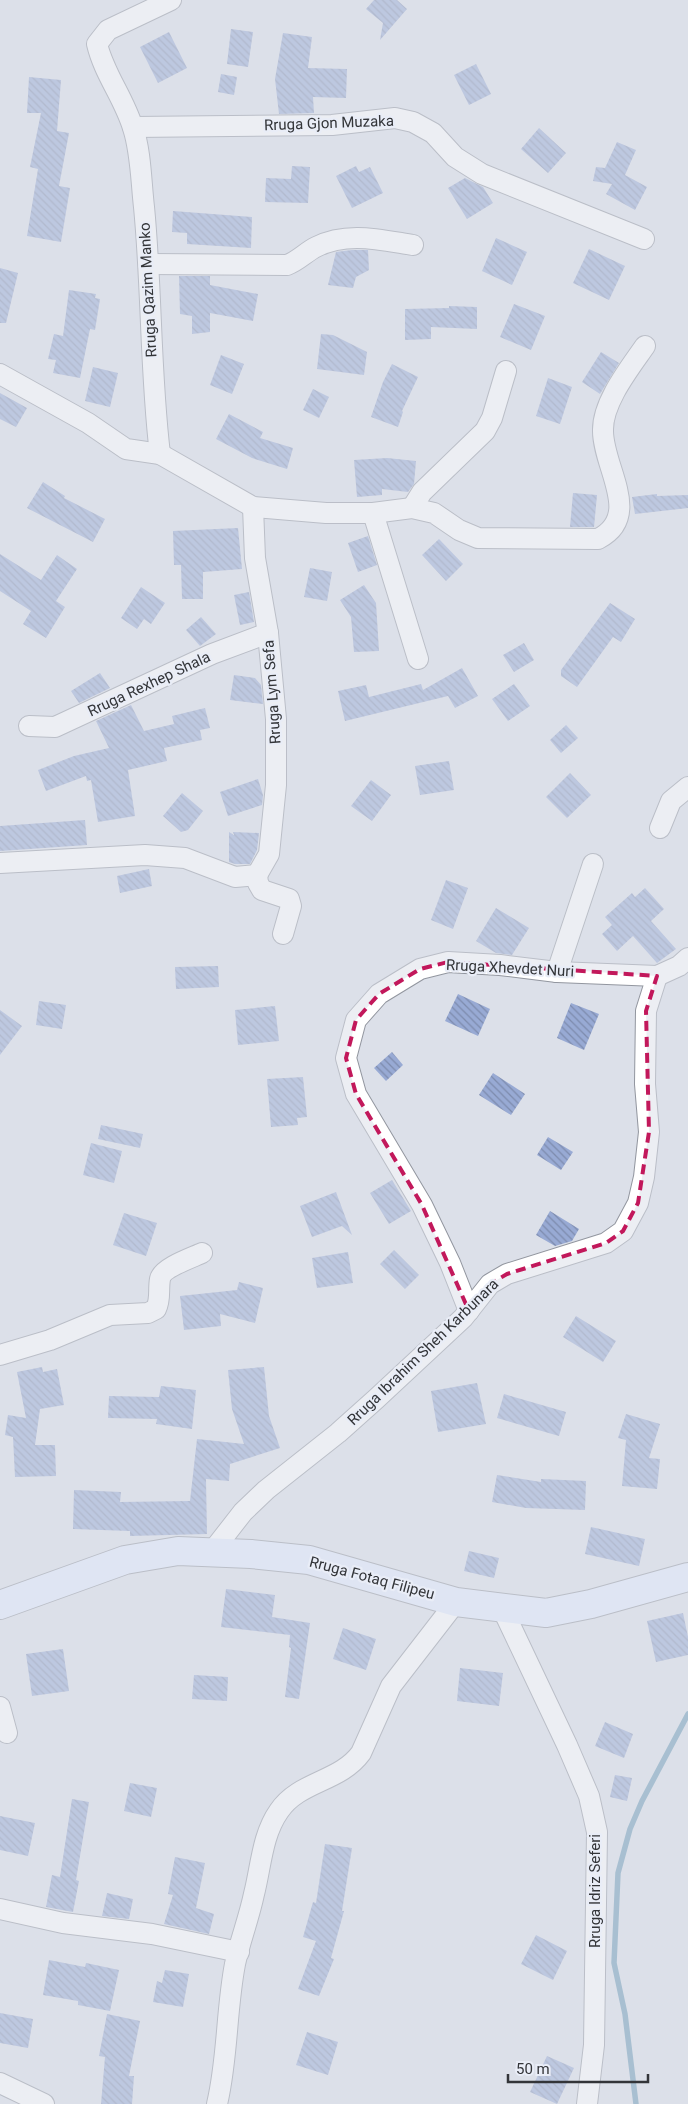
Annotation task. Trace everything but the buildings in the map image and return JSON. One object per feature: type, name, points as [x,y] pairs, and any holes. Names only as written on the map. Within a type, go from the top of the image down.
[{"type":"main road","name":"Rruga Fotaq Filipeu","points":[[0,1605],[125,1560],[178,1551],[309,1560],[456,1602],[546,1613],[591,1604],[688,1577]]},
{"type":"street","name":"Rruga Qazim Manko","points":[[160,454],[154,400],[149,264],[138,155],[133,127],[100,59],[97,44],[108,30],[171,0]]},
{"type":"street","name":"Rruga Gjon Muzaka","points":[[133,127],[332,125],[395,118],[413,122],[432,133],[455,157],[482,174],[644,239]]},
{"type":"street","points":[[149,264],[287,265],[318,246],[341,239],[367,237],[412,245]]},
{"type":"street","points":[[0,374],[88,423],[126,449],[160,454],[253,507],[326,513],[373,513],[412,508],[434,513],[459,530],[478,538],[598,539],[610,533],[619,519],[619,503],[603,432],[606,412],[620,383],[644,346]]},
{"type":"street","points":[[412,508],[422,492],[485,431],[492,418],[506,371]]},
{"type":"street","name":"Rruga Lym Sefa","points":[[253,507],[255,558],[268,633],[276,719],[276,785],[269,854],[257,875]]},
{"type":"street","points":[[373,513],[418,659]]},
{"type":"street","name":"Rruga Rexhep Shala","points":[[29,726],[55,727],[212,654],[268,633]]},
{"type":"street","points":[[660,828],[671,801],[688,787]]},
{"type":"street","points":[[0,863],[145,855],[185,858],[235,877],[257,875],[258,883],[262,890],[289,899],[291,906],[283,934]]},
{"type":"street","points":[[557,972],[592,864]]},
{"type":"street","name":"Rruga Xhevdet Nuri","points":[[469,1311],[450,1263],[422,1205],[356,1094],[346,1058],[356,1020],[379,994],[420,969],[448,962],[500,965],[557,972],[657,976],[679,966],[688,958]]},
{"type":"street","name":"Rruga Ibrahim Sheh Karbunara","points":[[211,1553],[243,1512],[266,1490],[338,1433],[434,1346],[469,1311],[490,1284],[507,1274],[606,1243],[623,1231],[638,1203],[646,1159],[649,1132],[645,1084],[646,1011],[657,976]]},
{"type":"street","points":[[0,1356],[50,1340],[110,1315],[148,1312],[156,1309],[160,1302],[160,1277],[164,1271],[202,1253]]},
{"type":"street","points":[[218,2104],[224,2078],[226,2030],[238,1952],[254,1895],[266,1836],[278,1811],[294,1794],[345,1770],[355,1762],[361,1753],[391,1686],[456,1602]]},
{"type":"street","name":"Rruga Idriz Seferi","points":[[502,1608],[589,1796],[596,1832],[594,2045],[587,2104]]},
{"type":"street","points":[[0,1707],[6,1733]]},
{"type":"street","points":[[0,1909],[63,1923],[152,1934],[238,1952]]},
{"type":"street","points":[[0,2083],[44,2104]]},
{"type":"highlighted area","points":[[448,962],[657,976],[646,1011],[649,1132],[638,1203],[623,1231],[606,1243],[507,1274],[490,1284],[469,1311],[422,1205],[356,1094],[346,1058],[356,1020],[379,994],[420,969]]},
{"type":"waterway","points":[[636,2104],[625,2014],[614,1963],[618,1873],[630,1829],[642,1801],[688,1714]]}]
